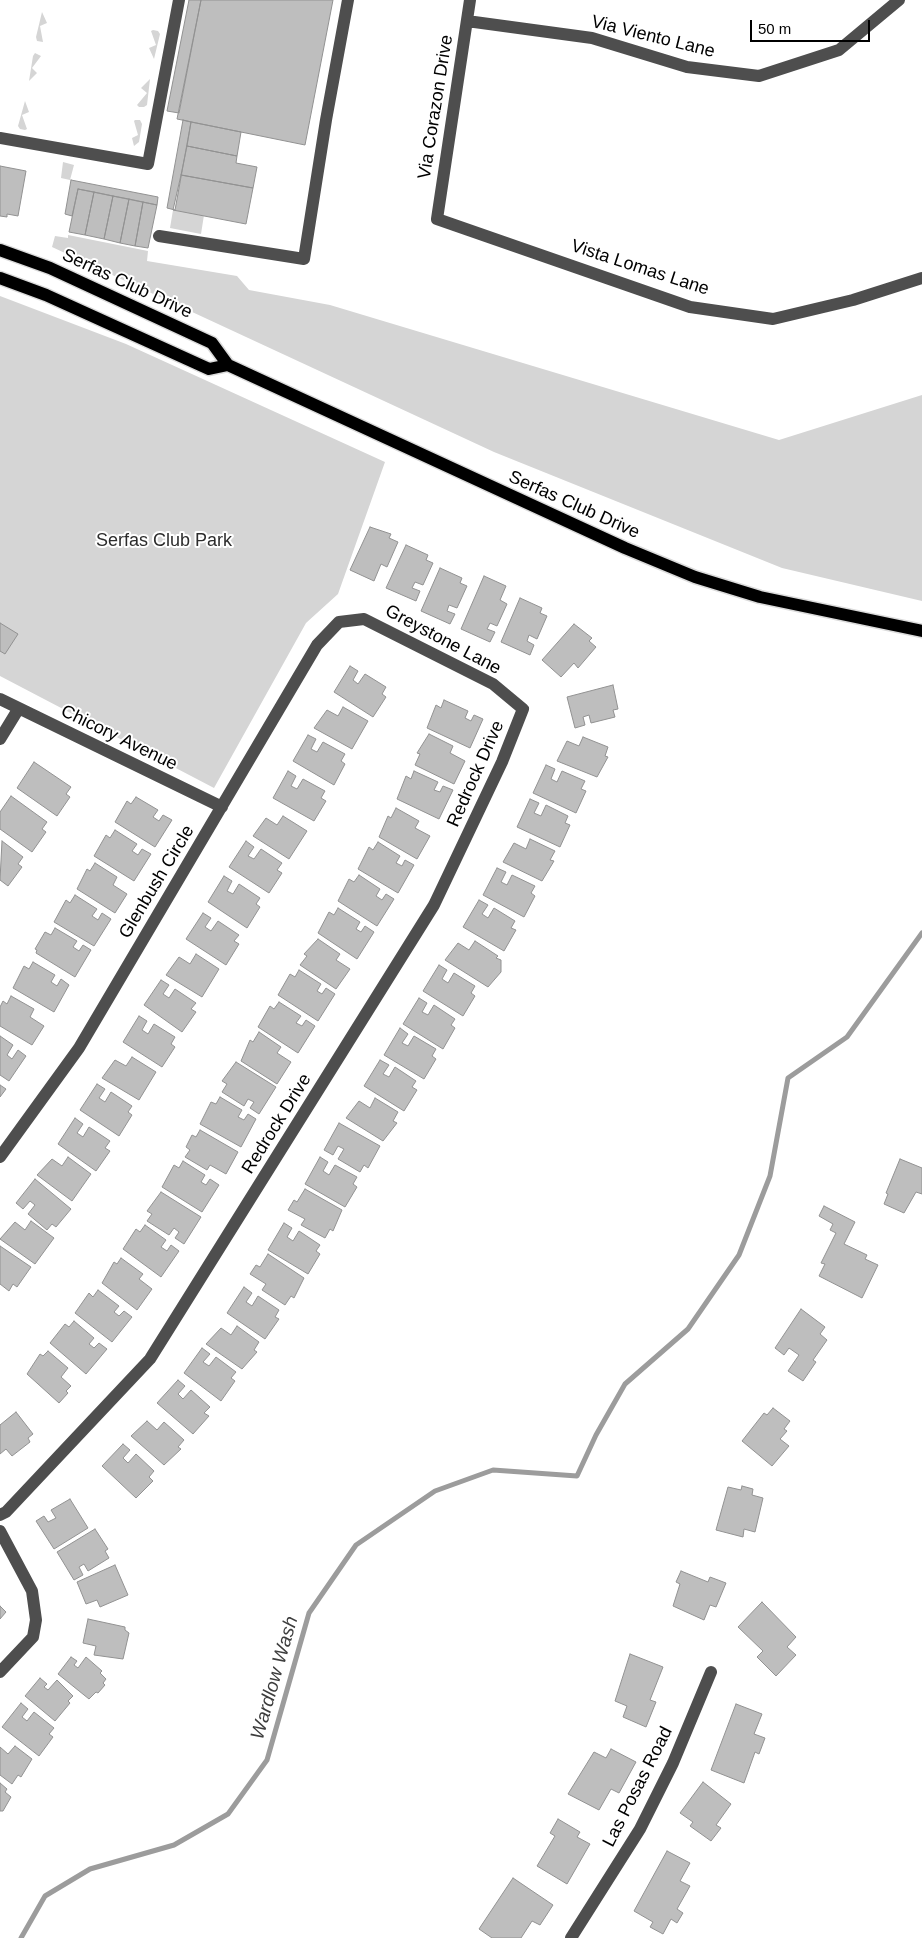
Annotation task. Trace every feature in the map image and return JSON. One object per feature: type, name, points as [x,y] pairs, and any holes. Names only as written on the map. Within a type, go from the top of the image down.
[{"type":"main road","name":"Serfas Club Drive","points":[[0,250],[50,268],[212,342],[228,365],[616,544],[695,577],[760,597],[922,631]]},
{"type":"main road","name":"Serfas Club Drive","points":[[0,278],[46,294],[209,369],[228,365]]},
{"type":"street","points":[[0,138],[148,164],[179,0]]},
{"type":"street","points":[[159,236],[304,260],[326,120],[348,0]]},
{"type":"street","name":"Via Corazon Drive","points":[[437,219],[470,0]]},
{"type":"street","name":"Via Viento Lane","points":[[467,21],[592,38],[686,67],[760,76],[839,50],[899,0]]},
{"type":"street","name":"Vista Lomas Lane","points":[[437,219],[690,307],[773,319],[853,300],[922,278]]},
{"type":"street","name":"Greystone Lane","points":[[339,622],[364,619],[493,684],[524,709]]},
{"type":"street","name":"Glenbush Circle","points":[[0,1157],[79,1048],[317,645],[339,622]]},
{"type":"street","name":"Chicory Avenue","points":[[0,699],[222,807]]},
{"type":"street","points":[[0,739],[19,708]]},
{"type":"street","name":"Redrock Drive","points":[[0,1515],[6,1512],[150,1359],[434,905],[502,762],[524,709]]},
{"type":"street","points":[[0,1532],[32,1591],[36,1620],[33,1637],[0,1672]]},
{"type":"street","name":"Las Posas Road","points":[[571,1938],[640,1830],[672,1763],[711,1672]]},
{"type":"green space","points":[[42,12],[47,23],[40,26],[43,42],[37,41],[36,37]]},
{"type":"green space","points":[[151,31],[158,31],[160,34],[154,59],[149,48],[156,45]]},
{"type":"green space","points":[[35,53],[41,56],[32,68],[37,73],[29,81],[33,56]]},
{"type":"green space","points":[[150,79],[147,105],[139,107],[137,105],[147,93],[141,88]]},
{"type":"green space","points":[[25,101],[29,112],[22,115],[27,129],[25,130],[20,129],[18,126]]},
{"type":"green space","points":[[135,120],[140,120],[142,124],[139,142],[134,146],[132,138],[138,135]]},
{"type":"green space","points":[[63,162],[74,165],[70,180],[61,178]]},
{"type":"green space","points":[[173,210],[204,215],[201,234],[170,228]]},
{"type":"green space","points":[[68,235],[148,251],[147,261],[237,276],[249,290],[330,305],[779,440],[922,395],[922,601],[782,568],[494,452],[52,247],[55,236],[68,238]]},
{"type":"green space","name":"Serfas Club Park","points":[[0,296],[126,344],[385,462],[338,594],[306,623],[214,788],[0,676]]},
{"type":"building","points":[[189,0],[201,0],[179,113],[167,111]]},
{"type":"building","points":[[201,0],[333,0],[305,145],[177,119]]},
{"type":"building","points":[[183,120],[191,122],[175,210],[167,208]]},
{"type":"building","points":[[191,122],[241,132],[237,156],[187,146]]},
{"type":"building","points":[[187,146],[237,156],[236,163],[257,167],[253,188],[181,175]]},
{"type":"building","points":[[0,166],[26,171],[18,216],[7,214],[7,217],[0,216]]},
{"type":"building","points":[[181,175],[253,188],[246,224],[173,210]]},
{"type":"building","points":[[71,180],[158,197],[157,205],[78,189],[72,216],[65,214]]},
{"type":"building","points":[[78,189],[94,192],[85,235],[69,232]]},
{"type":"building","points":[[94,192],[113,196],[104,239],[85,235]]},
{"type":"building","points":[[113,196],[129,199],[120,243],[104,239]]},
{"type":"building","points":[[129,199],[143,202],[135,246],[120,243]]},
{"type":"building","points":[[143,202],[157,205],[148,248],[135,246]]},
{"type":"building","points":[[370,527],[391,534],[389,538],[398,542],[387,567],[381,564],[374,581],[350,570]]},
{"type":"building","points":[[406,545],[428,555],[426,560],[433,563],[423,585],[415,582],[412,588],[420,591],[416,601],[386,588]]},
{"type":"building","points":[[440,568],[462,578],[460,583],[467,586],[457,608],[449,605],[447,611],[455,614],[450,624],[421,611]]},
{"type":"building","points":[[484,576],[506,586],[500,600],[507,604],[497,626],[490,623],[487,629],[495,632],[490,642],[461,629]]},
{"type":"building","points":[[520,598],[542,608],[540,613],[547,616],[537,639],[529,635],[527,641],[534,645],[530,655],[501,642]]},
{"type":"building","points":[[0,623],[18,634],[5,654],[0,651]]},
{"type":"building","points":[[574,624],[592,638],[589,641],[596,647],[578,668],[574,663],[561,677],[542,660]]},
{"type":"building","points":[[350,666],[358,671],[353,680],[358,684],[365,674],[386,687],[382,694],[386,697],[373,717],[334,692]]},
{"type":"building","points":[[613,685],[618,709],[613,710],[615,717],[591,723],[589,715],[583,717],[585,725],[575,728],[567,697]]},
{"type":"building","points":[[444,700],[468,711],[465,718],[471,721],[474,715],[483,719],[470,748],[427,728],[436,705],[441,708]]},
{"type":"building","points":[[343,707],[368,721],[352,749],[314,728],[327,710],[338,716]]},
{"type":"building","points":[[429,734],[453,746],[450,753],[465,761],[454,784],[415,765],[420,754],[417,753]]},
{"type":"building","points":[[308,735],[316,739],[311,749],[317,752],[323,742],[345,754],[341,761],[345,764],[334,785],[293,761]]},
{"type":"building","points":[[583,737],[608,747],[605,756],[608,757],[597,777],[557,761],[567,741],[579,746]]},
{"type":"building","points":[[34,762],[71,787],[66,794],[70,797],[57,816],[17,788]]},
{"type":"building","points":[[546,765],[555,769],[551,779],[557,782],[562,771],[585,781],[581,789],[586,791],[576,813],[533,793]]},
{"type":"building","points":[[288,771],[296,776],[291,786],[297,789],[303,779],[325,791],[321,798],[326,801],[314,821],[273,798]]},
{"type":"building","points":[[414,771],[438,782],[434,790],[440,792],[443,786],[453,790],[439,819],[397,799],[406,776],[411,779]]},
{"type":"building","points":[[11,796],[47,822],[42,829],[46,832],[32,852],[0,829],[0,812]]},
{"type":"building","points":[[136,797],[158,810],[153,817],[159,821],[163,815],[172,820],[155,847],[115,822],[127,801],[131,804]]},
{"type":"building","points":[[530,799],[539,803],[534,813],[541,816],[546,805],[568,816],[565,823],[570,825],[560,847],[517,827]]},
{"type":"building","points":[[396,808],[419,821],[415,828],[430,836],[417,859],[379,837],[388,816],[391,818]]},
{"type":"building","points":[[283,816],[307,831],[289,859],[253,836],[266,818],[277,825]]},
{"type":"building","points":[[115,830],[137,844],[132,851],[138,855],[142,849],[151,854],[134,881],[94,856],[106,835],[110,838]]},
{"type":"building","points":[[530,839],[555,851],[550,860],[554,861],[542,881],[503,862],[514,843],[526,849]]},
{"type":"building","points":[[2,841],[23,857],[18,864],[22,867],[8,886],[0,880]]},
{"type":"building","points":[[246,841],[254,847],[248,856],[254,859],[261,849],[282,863],[277,870],[282,873],[269,893],[229,867]]},
{"type":"building","points":[[378,842],[400,856],[396,863],[402,866],[405,860],[414,865],[398,893],[358,869],[369,847],[373,850]]},
{"type":"building","points":[[95,863],[117,877],[113,885],[127,894],[115,913],[77,889],[87,869],[90,871]]},
{"type":"building","points":[[497,868],[506,872],[501,882],[507,885],[512,875],[535,886],[531,893],[535,896],[524,917],[483,895]]},
{"type":"building","points":[[359,875],[380,889],[376,896],[382,900],[386,894],[394,899],[377,926],[338,901],[349,879],[354,882]]},
{"type":"building","points":[[224,876],[232,881],[227,891],[233,894],[239,884],[260,898],[256,904],[260,907],[247,928],[208,902]]},
{"type":"building","points":[[75,895],[97,909],[92,916],[98,920],[102,913],[111,919],[94,946],[54,922],[66,900],[70,903]]},
{"type":"building","points":[[479,900],[488,905],[482,914],[488,918],[494,908],[515,921],[511,928],[516,930],[504,951],[463,927]]},
{"type":"building","points":[[338,908],[360,922],[356,929],[361,932],[365,926],[374,932],[357,959],[318,933],[329,912],[334,915]]},
{"type":"building","points":[[203,913],[211,918],[205,927],[211,931],[218,921],[239,935],[234,941],[239,944],[226,965],[186,939]]},
{"type":"building","points":[[55,928],[77,941],[73,947],[79,951],[83,945],[91,950],[75,977],[36,953],[37,950],[35,949],[45,932],[51,935]]},
{"type":"building","points":[[318,939],[340,954],[336,960],[350,969],[336,989],[300,965],[307,956],[304,954]]},
{"type":"building","points":[[475,941],[501,960],[501,972],[488,987],[445,960],[458,943],[469,950]]},
{"type":"building","points":[[196,954],[219,969],[202,997],[166,975],[179,957],[190,964]]},
{"type":"building","points":[[33,962],[55,975],[51,982],[57,986],[61,979],[69,985],[54,1012],[13,988],[24,966],[29,969]]},
{"type":"building","points":[[439,965],[447,970],[442,979],[448,983],[454,973],[475,986],[471,993],[475,996],[463,1016],[423,991]]},
{"type":"building","points":[[299,970],[321,984],[317,991],[322,994],[326,988],[335,994],[318,1021],[278,995],[290,974],[295,977]]},
{"type":"building","points":[[161,980],[169,985],[163,994],[169,998],[175,989],[196,1003],[191,1009],[196,1012],[182,1032],[144,1005]]},
{"type":"building","points":[[11,996],[34,1009],[30,1017],[44,1026],[32,1045],[0,1026],[0,1007],[3,1001],[7,1004]]},
{"type":"building","points":[[419,998],[427,1003],[422,1012],[428,1015],[434,1005],[455,1019],[451,1025],[455,1028],[443,1049],[403,1024]]},
{"type":"building","points":[[279,1002],[301,1016],[296,1023],[302,1026],[306,1020],[315,1026],[298,1053],[258,1027],[270,1006],[274,1009]]},
{"type":"building","points":[[139,1016],[147,1021],[142,1030],[148,1034],[154,1024],[175,1037],[171,1044],[175,1047],[162,1067],[123,1042]]},
{"type":"building","points":[[400,1028],[408,1034],[402,1043],[408,1046],[414,1036],[436,1049],[432,1056],[436,1059],[424,1079],[384,1055]]},
{"type":"building","points":[[259,1032],[281,1047],[277,1053],[291,1062],[277,1084],[241,1061],[250,1040],[253,1042]]},
{"type":"building","points":[[0,1036],[13,1045],[7,1055],[12,1059],[18,1050],[26,1056],[9,1081],[0,1075]]},
{"type":"building","points":[[132,1057],[156,1072],[139,1100],[102,1078],[115,1060],[126,1066]]},
{"type":"building","points":[[380,1060],[389,1065],[383,1074],[389,1077],[395,1067],[416,1081],[412,1087],[417,1090],[404,1111],[364,1086]]},
{"type":"building","points":[[236,1062],[276,1087],[259,1114],[250,1108],[254,1102],[248,1099],[244,1106],[222,1092],[227,1084],[222,1081]]},
{"type":"building","points":[[97,1084],[105,1089],[99,1098],[105,1102],[111,1092],[132,1106],[128,1112],[132,1115],[119,1136],[80,1110]]},
{"type":"building","points":[[0,1085],[6,1089],[0,1097]]},
{"type":"building","points":[[220,1097],[242,1110],[238,1117],[244,1120],[248,1114],[256,1119],[241,1147],[200,1124],[211,1102],[216,1104]]},
{"type":"building","points":[[375,1098],[398,1112],[393,1121],[397,1123],[383,1141],[346,1118],[359,1101],[370,1108]]},
{"type":"building","points":[[75,1118],[83,1124],[77,1133],[83,1137],[89,1127],[110,1141],[105,1148],[110,1151],[96,1171],[58,1144]]},
{"type":"building","points":[[339,1123],[380,1146],[368,1168],[364,1165],[360,1172],[338,1159],[344,1149],[338,1146],[333,1155],[324,1150]]},
{"type":"building","points":[[200,1130],[238,1152],[226,1174],[210,1165],[207,1170],[185,1157],[190,1150],[186,1147],[192,1135],[196,1137]]},
{"type":"building","points":[[68,1157],[91,1174],[72,1201],[37,1175],[52,1159],[62,1166]]},
{"type":"building","points":[[320,1157],[328,1162],[323,1171],[329,1175],[335,1165],[357,1177],[353,1184],[357,1187],[345,1207],[305,1184]]},
{"type":"building","points":[[900,1159],[922,1168],[922,1194],[916,1192],[904,1213],[884,1204],[888,1194],[886,1193]]},
{"type":"building","points":[[183,1161],[205,1175],[201,1182],[206,1185],[210,1179],[219,1185],[202,1212],[162,1187],[174,1165],[179,1168]]},
{"type":"building","points":[[35,1179],[71,1209],[56,1227],[52,1224],[47,1230],[28,1214],[35,1205],[30,1201],[23,1209],[16,1203]]},
{"type":"building","points":[[305,1189],[342,1210],[333,1231],[330,1229],[325,1238],[301,1225],[305,1219],[288,1210],[294,1200],[297,1202]]},
{"type":"building","points":[[161,1192],[201,1217],[184,1244],[175,1238],[179,1232],[174,1228],[169,1235],[147,1221],[152,1214],[147,1211]]},
{"type":"building","points":[[824,1206],[855,1222],[844,1244],[867,1255],[865,1259],[878,1265],[862,1298],[819,1276],[825,1264],[821,1263],[836,1233],[830,1230],[833,1224],[819,1216]]},
{"type":"building","points":[[31,1221],[54,1238],[35,1264],[0,1239],[15,1222],[25,1230]]},
{"type":"building","points":[[284,1223],[292,1228],[287,1237],[293,1241],[299,1231],[320,1245],[316,1251],[320,1254],[308,1274],[268,1250]]},
{"type":"building","points":[[145,1225],[166,1240],[161,1247],[167,1251],[171,1245],[179,1251],[161,1277],[123,1249],[136,1229],[140,1232]]},
{"type":"building","points":[[0,1246],[31,1267],[17,1287],[13,1284],[9,1291],[0,1284]]},
{"type":"building","points":[[268,1254],[304,1278],[294,1298],[291,1296],[285,1305],[262,1290],[266,1284],[250,1274],[256,1265],[260,1267]]},
{"type":"building","points":[[121,1258],[143,1274],[139,1279],[152,1289],[137,1310],[102,1283],[114,1262],[117,1264]]},
{"type":"building","points":[[244,1287],[252,1293],[246,1302],[252,1306],[258,1296],[279,1310],[275,1317],[279,1319],[265,1339],[227,1313]]},
{"type":"building","points":[[98,1290],[119,1306],[114,1312],[119,1316],[124,1311],[132,1317],[112,1342],[75,1313],[89,1293],[93,1297]]},
{"type":"building","points":[[801,1309],[825,1327],[820,1334],[827,1340],[813,1360],[816,1362],[803,1381],[788,1371],[799,1355],[789,1348],[784,1355],[775,1348]]},
{"type":"building","points":[[74,1321],[94,1338],[89,1344],[94,1348],[99,1343],[107,1349],[86,1374],[50,1343],[65,1324],[69,1327]]},
{"type":"building","points":[[237,1326],[259,1342],[254,1350],[257,1352],[242,1369],[206,1344],[221,1328],[231,1335]]},
{"type":"building","points":[[202,1348],[210,1354],[203,1362],[209,1366],[216,1357],[236,1372],[231,1378],[235,1381],[221,1401],[184,1373]]},
{"type":"building","points":[[48,1351],[68,1368],[61,1377],[71,1386],[66,1391],[68,1393],[59,1403],[27,1374],[40,1354],[43,1356]]},
{"type":"building","points":[[178,1380],[185,1386],[178,1394],[183,1399],[191,1390],[210,1407],[204,1413],[209,1416],[193,1434],[157,1403]]},
{"type":"building","points":[[773,1408],[790,1421],[784,1429],[787,1431],[780,1439],[789,1446],[772,1466],[742,1441],[764,1413],[767,1415]]},
{"type":"building","points":[[16,1412],[33,1434],[28,1438],[30,1442],[12,1456],[6,1449],[0,1454],[0,1425]]},
{"type":"building","points":[[147,1421],[157,1430],[164,1422],[184,1440],[178,1447],[181,1449],[164,1465],[131,1436]]},
{"type":"building","points":[[123,1444],[130,1450],[123,1458],[128,1463],[136,1454],[154,1471],[149,1477],[153,1481],[136,1498],[102,1466]]},
{"type":"building","points":[[742,1486],[753,1489],[752,1495],[763,1498],[755,1532],[744,1529],[743,1537],[716,1530],[728,1487],[741,1490]]},
{"type":"building","points":[[70,1499],[88,1528],[54,1549],[36,1521],[44,1516],[48,1522],[56,1518],[51,1510]]},
{"type":"building","points":[[95,1529],[108,1549],[105,1551],[109,1558],[88,1571],[84,1564],[79,1567],[83,1575],[74,1580],[57,1552]]},
{"type":"building","points":[[115,1565],[128,1595],[100,1607],[97,1600],[86,1604],[77,1582]]},
{"type":"building","points":[[681,1571],[708,1582],[710,1577],[726,1583],[716,1607],[710,1605],[704,1620],[673,1606],[680,1584],[676,1582]]},
{"type":"building","points":[[762,1602],[796,1637],[787,1647],[796,1655],[776,1676],[757,1657],[763,1651],[738,1627]]},
{"type":"building","points":[[0,1606],[6,1612],[0,1619]]},
{"type":"building","points":[[88,1619],[125,1627],[125,1630],[129,1633],[123,1659],[94,1655],[96,1646],[83,1643]]},
{"type":"building","points":[[630,1654],[663,1667],[650,1700],[656,1702],[646,1727],[623,1717],[627,1706],[615,1701]]},
{"type":"building","points":[[71,1657],[77,1661],[74,1665],[78,1668],[86,1657],[102,1671],[100,1673],[106,1679],[103,1683],[105,1685],[89,1699],[58,1674]]},
{"type":"building","points":[[40,1678],[47,1684],[44,1687],[48,1690],[57,1680],[73,1696],[68,1701],[70,1703],[55,1721],[25,1696]]},
{"type":"building","points":[[21,1703],[28,1709],[22,1717],[27,1721],[34,1712],[54,1728],[49,1734],[53,1737],[39,1756],[2,1727]]},
{"type":"building","points":[[736,1704],[762,1714],[754,1734],[765,1738],[759,1754],[755,1752],[744,1783],[711,1770]]},
{"type":"building","points":[[15,1746],[32,1759],[21,1777],[18,1775],[12,1784],[0,1775],[0,1747],[8,1754]]},
{"type":"building","points":[[611,1749],[636,1762],[619,1793],[611,1789],[599,1810],[568,1794],[594,1752],[606,1758]]},
{"type":"building","points":[[703,1782],[731,1804],[716,1825],[721,1828],[711,1841],[690,1826],[693,1822],[680,1813]]},
{"type":"building","points":[[0,1783],[7,1789],[5,1792],[11,1797],[3,1811],[0,1811]]},
{"type":"building","points":[[558,1819],[580,1832],[577,1837],[590,1844],[567,1884],[537,1866],[555,1836],[550,1833]]},
{"type":"building","points":[[667,1851],[690,1863],[680,1881],[690,1886],[677,1909],[683,1913],[677,1923],[671,1919],[663,1934],[650,1927],[653,1922],[634,1911]]},
{"type":"building","points":[[513,1878],[553,1905],[540,1925],[532,1921],[521,1938],[492,1938],[479,1929]]},
{"type":"waterway","name":"Wardlow Wash","points":[[21,1938],[45,1896],[90,1869],[174,1845],[228,1814],[267,1760],[309,1613],[356,1545],[435,1491],[493,1470],[577,1476],[596,1435],[625,1384],[688,1329],[739,1255],[770,1176],[788,1078],[847,1037],[922,933]]}]
